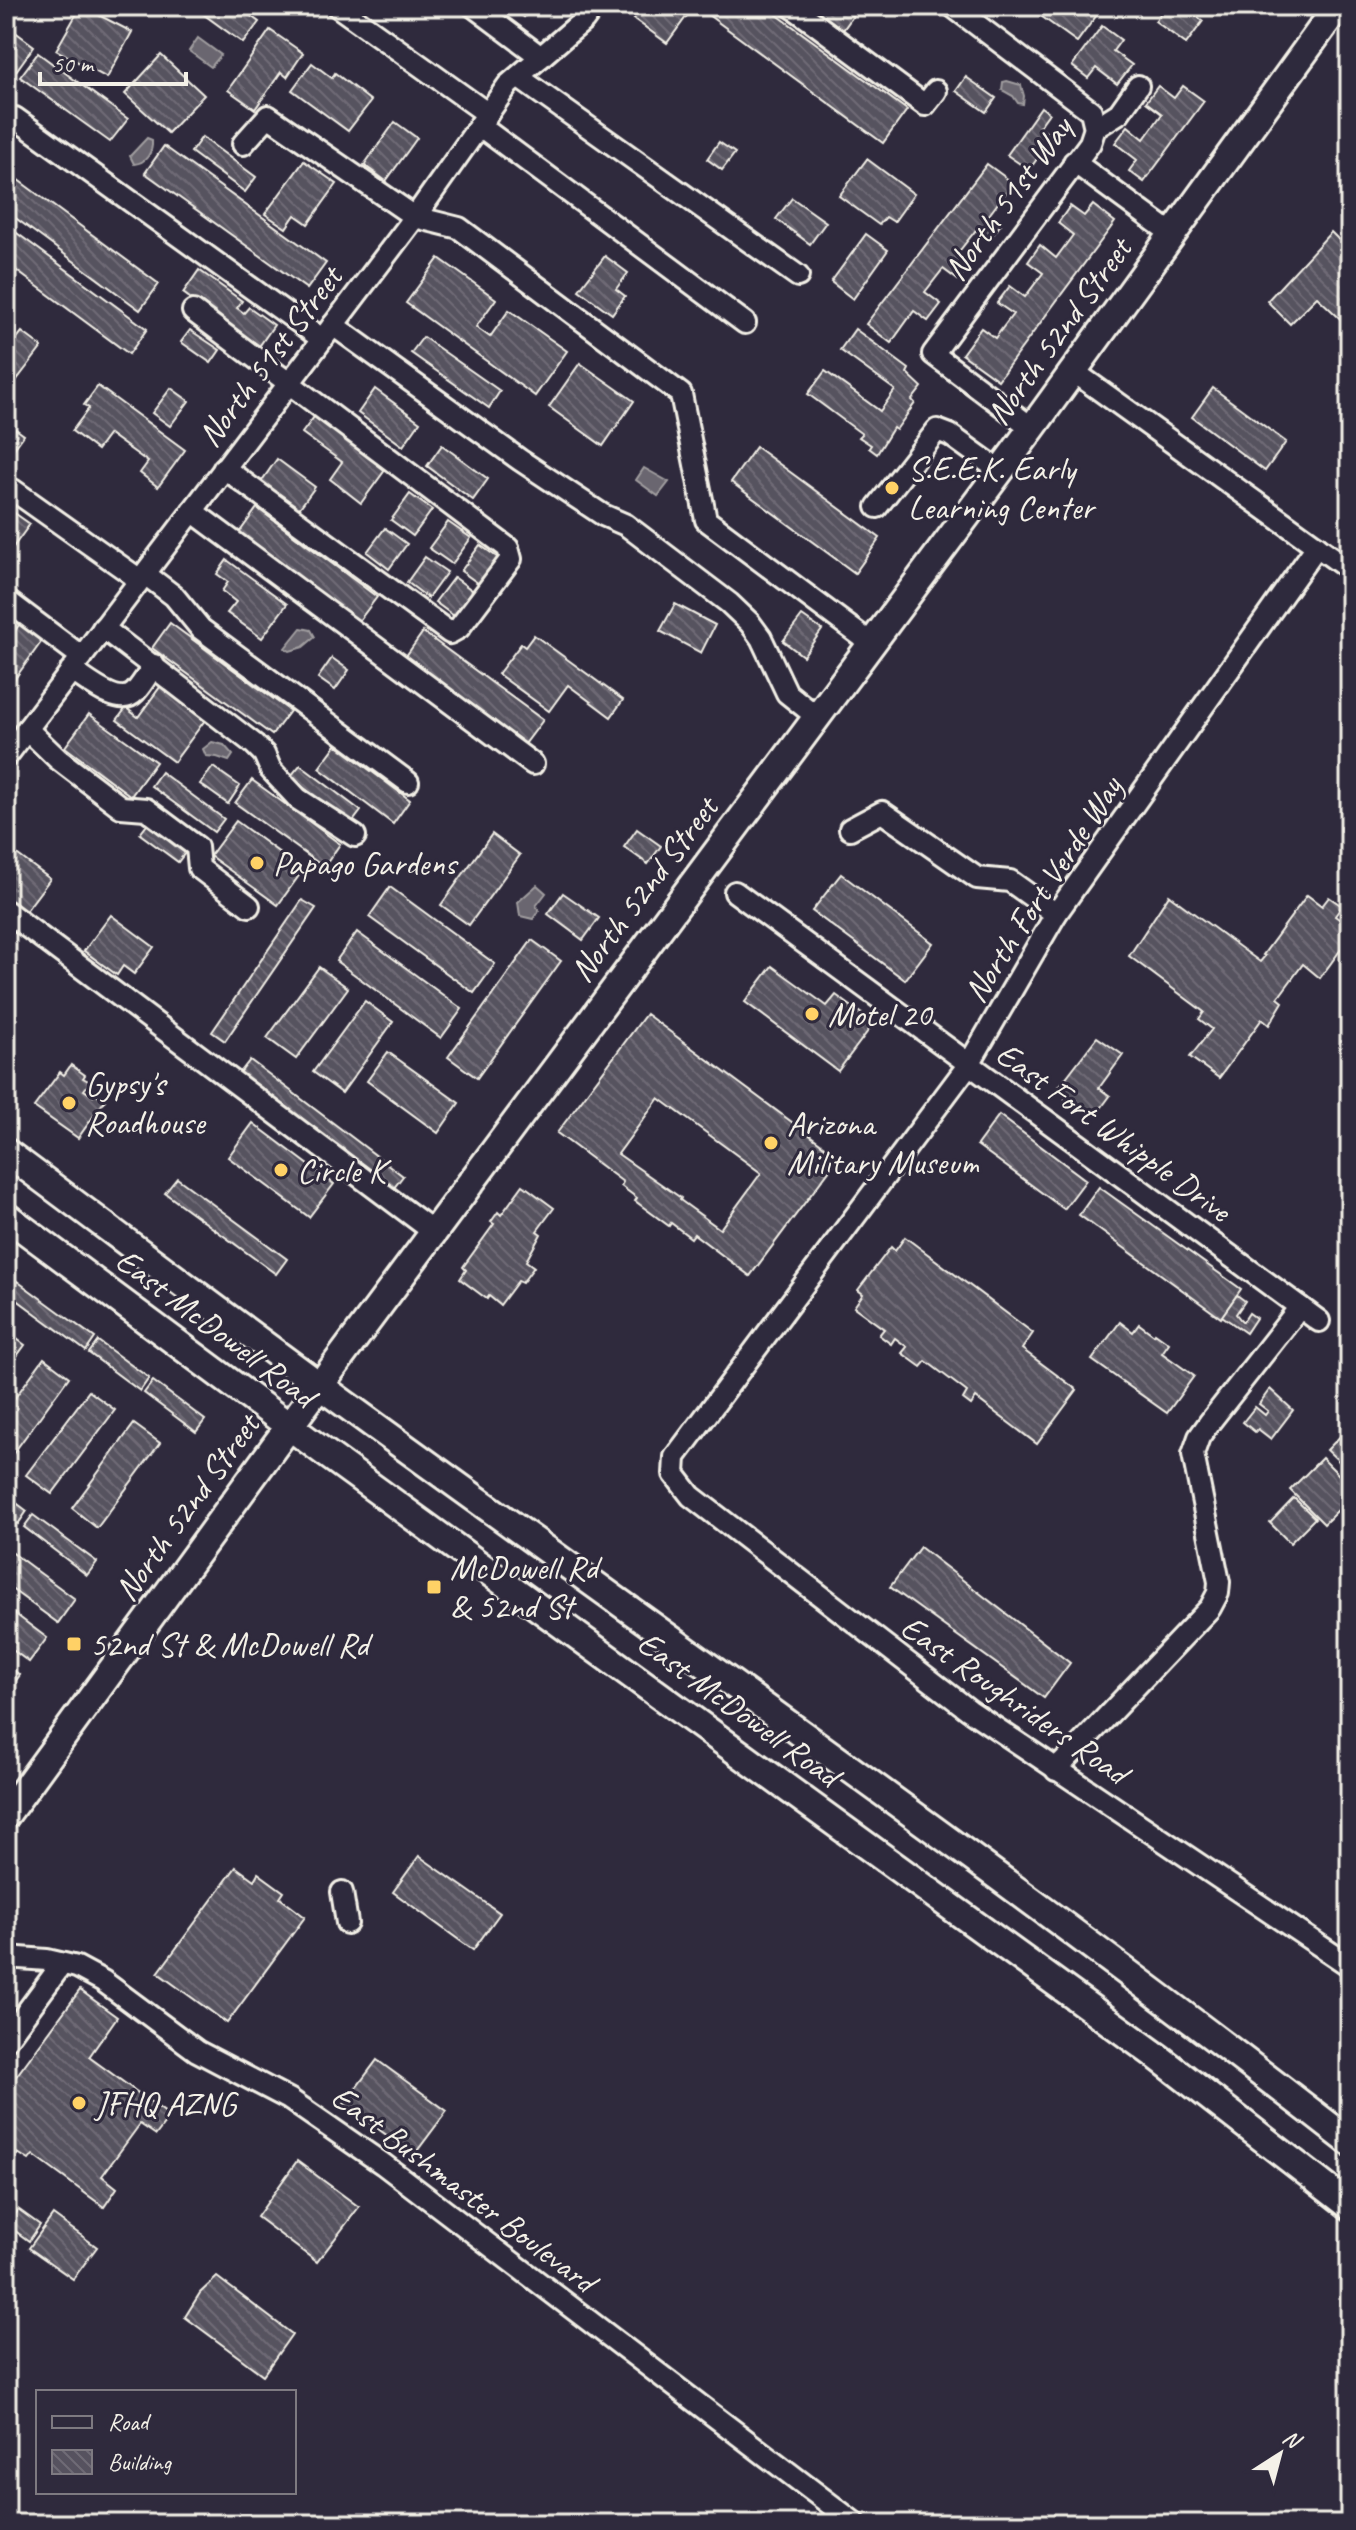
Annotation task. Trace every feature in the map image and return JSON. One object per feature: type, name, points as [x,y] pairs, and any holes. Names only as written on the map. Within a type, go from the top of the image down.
[{"type":"main road","name":"North 52nd Street","points":[[6,1815],[290,1426],[1032,428],[1338,6]]},
{"type":"main road","name":"East McDowell Road","points":[[6,1152],[320,1386],[968,1853],[1188,2016],[1350,2142]]},
{"type":"main road","name":"East McDowell Road","points":[[6,1216],[1158,2057],[1350,2206]]},
{"type":"street","points":[[337,6],[745,323]]},
{"type":"street","points":[[473,6],[541,57]]},
{"type":"street","name":"North 51st Street","points":[[6,757],[415,217],[508,85],[584,20],[594,6]]},
{"type":"street","points":[[791,6],[925,105],[936,91]]},
{"type":"street","points":[[952,6],[1091,111],[1095,128]]},
{"type":"street","points":[[518,77],[798,276]]},
{"type":"street","name":"North 51st Way","points":[[1032,428],[933,354],[1090,143],[1095,128],[1119,113],[1138,86]]},
{"type":"street","points":[[243,144],[268,116],[415,217],[459,228],[681,394],[706,520],[872,644]]},
{"type":"street","points":[[15,118],[520,460],[603,515],[626,525],[729,603],[750,623],[761,638],[787,693],[817,717]]},
{"type":"street","points":[[1074,162],[1172,234]]},
{"type":"street","points":[[193,311],[508,548],[511,559],[459,628],[450,633],[439,628],[224,468]]},
{"type":"street","points":[[1073,371],[1350,570]]},
{"type":"street","points":[[877,507],[937,430],[950,435],[1000,471]]},
{"type":"street","points":[[6,488],[174,596],[201,629],[408,782]]},
{"type":"street","points":[[192,511],[533,764]]},
{"type":"street","name":"North Fort Verde Way","points":[[675,1457],[969,1064],[1056,914],[1317,546]]},
{"type":"street","points":[[6,600],[115,697],[133,695],[154,665]]},
{"type":"street","points":[[103,628],[254,744],[264,754],[271,770],[298,799],[355,836]]},
{"type":"street","points":[[27,729],[58,759],[121,807],[146,809],[197,847],[199,868],[249,906]]},
{"type":"street","points":[[850,829],[882,812],[977,878],[1010,881],[1056,914]]},
{"type":"street","name":"East Fort Whipple Drive","points":[[735,892],[1319,1321]]},
{"type":"street","points":[[6,911],[434,1232]]},
{"type":"street","points":[[1056,1770],[1210,1608],[1218,1593],[1219,1582],[1193,1454],[1204,1430],[1300,1307]]},
{"type":"street","name":"East Roughriders Road","points":[[675,1457],[674,1474],[691,1496],[969,1710],[1350,1966]]},
{"type":"street","points":[[342,1892],[347,1923]]},
{"type":"street","name":"East Bushmaster Boulevard","points":[[6,1957],[77,1967],[103,1981],[197,2051],[289,2099],[354,2142],[856,2524]]},
{"type":"street","points":[[6,2040],[62,1964]]},
{"type":"shaded area","points":[[198,38],[221,55],[211,67],[189,51]]},
{"type":"shaded area","points":[[1003,82],[1021,85],[1023,104],[1002,90]]},
{"type":"shaded area","points":[[147,138],[152,140],[150,153],[142,162],[134,164],[130,156]]},
{"type":"shaded area","points":[[644,468],[669,482],[658,496],[636,480]]},
{"type":"shaded area","points":[[301,628],[311,630],[315,637],[303,647],[290,651],[285,648]]},
{"type":"shaded area","points":[[212,742],[224,745],[233,755],[229,761],[206,756],[203,749]]},
{"type":"shaded area","points":[[537,885],[546,893],[536,906],[539,910],[533,919],[520,916],[518,902]]},
{"type":"building","points":[[81,6],[132,32],[107,78],[56,50]]},
{"type":"building","points":[[192,6],[237,6],[259,22],[243,43]]},
{"type":"building","points":[[509,6],[532,6],[524,17]]},
{"type":"building","points":[[644,6],[694,6],[667,43],[634,19]]},
{"type":"building","points":[[696,6],[765,6],[907,110],[883,143]]},
{"type":"building","points":[[811,6],[838,6],[853,16],[843,30]]},
{"type":"building","points":[[1027,6],[1091,6],[1099,12],[1077,42]]},
{"type":"building","points":[[1166,6],[1176,6],[1184,11],[1186,8],[1203,21],[1186,44],[1155,21]]},
{"type":"building","points":[[1102,26],[1121,40],[1113,51],[1132,65],[1117,84],[1096,68],[1088,78],[1072,66]]},
{"type":"building","points":[[10,28],[34,46],[6,85],[6,33]]},
{"type":"building","points":[[270,30],[303,53],[287,77],[281,72],[255,109],[228,90]]},
{"type":"building","points":[[38,53],[128,119],[110,142],[20,77]]},
{"type":"building","points":[[161,55],[204,95],[168,133],[125,94]]},
{"type":"building","points":[[312,63],[332,78],[335,73],[371,101],[348,131],[292,90]]},
{"type":"building","points":[[966,77],[996,98],[986,112],[956,91]]},
{"type":"building","points":[[1158,86],[1174,98],[1183,86],[1204,101],[1144,182],[1129,171],[1137,160],[1115,143],[1128,126],[1144,139],[1162,114],[1146,102]]},
{"type":"building","points":[[1041,107],[1049,113],[1039,127],[1053,137],[1029,170],[1007,155]]},
{"type":"building","points":[[395,122],[417,138],[386,181],[364,165]]},
{"type":"building","points":[[202,137],[256,177],[245,192],[191,152]]},
{"type":"building","points":[[719,142],[735,153],[722,170],[707,159]]},
{"type":"building","points":[[164,146],[326,263],[307,289],[145,173]]},
{"type":"building","points":[[867,159],[914,194],[894,222],[886,217],[879,225],[839,196]]},
{"type":"building","points":[[304,161],[337,184],[308,224],[295,215],[286,228],[265,214]]},
{"type":"building","points":[[987,164],[1013,183],[989,215],[1001,224],[989,240],[976,230],[957,254],[970,264],[958,280],[943,269],[925,292],[941,304],[928,321],[914,311],[891,343],[866,324]]},
{"type":"building","points":[[6,171],[159,284],[140,310],[6,211]]},
{"type":"building","points":[[792,198],[826,222],[810,244],[776,219]]},
{"type":"building","points":[[1093,205],[1115,222],[998,380],[962,354],[981,328],[995,338],[1013,314],[997,303],[1010,286],[1025,297],[1043,273],[1028,262],[1040,245],[1056,258],[1073,235],[1058,223],[1070,206],[1084,216]]},
{"type":"building","points":[[6,225],[147,329],[129,354],[6,263]]},
{"type":"building","points":[[1331,232],[1343,244],[1350,237],[1350,328],[1317,297],[1290,324],[1267,301]]},
{"type":"building","points":[[866,234],[888,250],[853,299],[831,282]]},
{"type":"building","points":[[605,256],[628,273],[616,289],[625,296],[612,314],[579,290]]},
{"type":"building","points":[[439,258],[496,299],[476,327],[490,337],[509,310],[567,351],[535,396],[406,303]]},
{"type":"building","points":[[199,270],[242,301],[237,308],[244,313],[249,307],[274,325],[258,348],[183,293]]},
{"type":"building","points":[[6,320],[15,326],[6,339]]},
{"type":"building","points":[[855,329],[909,369],[907,373],[922,387],[912,400],[915,403],[896,430],[893,428],[877,454],[869,448],[871,445],[859,437],[862,434],[808,394],[825,371],[880,411],[895,390],[840,350]]},
{"type":"building","points":[[190,330],[220,350],[211,363],[181,342]]},
{"type":"building","points":[[22,332],[42,347],[6,394],[6,364],[9,360],[6,353]]},
{"type":"building","points":[[423,337],[500,391],[489,408],[411,353]]},
{"type":"building","points":[[580,363],[634,401],[603,446],[549,407]]},
{"type":"building","points":[[98,386],[185,450],[158,487],[140,473],[148,462],[109,434],[97,450],[72,431],[89,408],[84,405]]},
{"type":"building","points":[[171,388],[189,401],[170,426],[152,413]]},
{"type":"building","points":[[1213,388],[1286,442],[1265,471],[1192,417]]},
{"type":"building","points":[[375,389],[420,422],[403,446],[358,413]]},
{"type":"building","points":[[317,413],[388,466],[361,503],[330,479],[342,462],[302,433]]},
{"type":"building","points":[[6,422],[24,435],[6,460]]},
{"type":"building","points":[[442,445],[488,479],[473,500],[427,466]]},
{"type":"building","points":[[756,447],[880,538],[855,573],[731,482]]},
{"type":"building","points":[[277,459],[315,487],[298,510],[261,482]]},
{"type":"building","points":[[410,494],[432,510],[413,536],[391,520]]},
{"type":"building","points":[[6,507],[30,524],[6,557]]},
{"type":"building","points":[[257,508],[377,597],[358,622],[239,533]]},
{"type":"building","points":[[448,522],[471,538],[452,564],[429,548]]},
{"type":"building","points":[[385,528],[407,544],[389,569],[367,552]]},
{"type":"building","points":[[480,545],[501,560],[482,586],[461,571]]},
{"type":"building","points":[[425,557],[447,572],[428,598],[407,582]]},
{"type":"building","points":[[227,560],[287,604],[262,638],[227,613],[236,602],[222,591],[228,582],[217,574]]},
{"type":"building","points":[[454,577],[476,593],[458,619],[435,602]]},
{"type":"building","points":[[675,604],[715,625],[701,653],[660,631]]},
{"type":"building","points":[[802,616],[822,630],[803,656],[783,641]]},
{"type":"building","points":[[24,618],[47,634],[11,684],[6,680],[6,643]]},
{"type":"building","points":[[170,623],[290,711],[272,735],[152,648]]},
{"type":"building","points":[[423,632],[543,720],[525,744],[406,656]]},
{"type":"building","points":[[534,635],[623,700],[611,717],[568,685],[549,711],[498,674],[521,644],[525,647]]},
{"type":"building","points":[[332,658],[349,670],[335,690],[318,678]]},
{"type":"building","points":[[163,683],[208,716],[174,762],[117,720],[126,708],[138,717]]},
{"type":"building","points":[[89,714],[156,762],[131,796],[65,747]]},
{"type":"building","points":[[336,745],[410,800],[393,824],[319,768]]},
{"type":"building","points":[[300,765],[361,811],[351,824],[290,777]]},
{"type":"building","points":[[213,767],[240,786],[228,804],[200,784]]},
{"type":"building","points":[[161,772],[224,819],[214,832],[151,786]]},
{"type":"building","points":[[252,780],[340,844],[324,867],[235,803]]},
{"type":"building","points":[[150,821],[188,849],[178,862],[140,834]]},
{"type":"building","name":"Papago Gardens","points":[[236,821],[303,870],[278,905],[210,856]]},
{"type":"building","points":[[637,829],[661,846],[648,864],[624,847]]},
{"type":"building","points":[[492,834],[520,855],[469,925],[441,905]]},
{"type":"building","points":[[6,846],[50,879],[25,912],[6,898]]},
{"type":"building","points":[[841,874],[933,943],[905,980],[812,911]]},
{"type":"building","points":[[390,887],[495,964],[474,993],[369,917]]},
{"type":"building","points":[[563,893],[599,918],[583,940],[548,914]]},
{"type":"building","points":[[1169,895],[1260,962],[1307,895],[1322,906],[1329,897],[1342,906],[1335,916],[1350,927],[1350,937],[1320,978],[1303,964],[1278,998],[1283,1002],[1269,1025],[1262,1019],[1219,1078],[1190,1057],[1212,1029],[1199,1019],[1204,1012],[1129,956]]},
{"type":"building","points":[[302,900],[316,908],[225,1041],[212,1032]]},
{"type":"building","points":[[111,915],[154,947],[134,974],[123,966],[117,975],[84,951]]},
{"type":"building","points":[[357,932],[462,1009],[441,1038],[336,961]]},
{"type":"building","points":[[532,940],[561,961],[477,1078],[448,1057]]},
{"type":"building","name":"Motel 20","points":[[772,966],[827,1006],[836,995],[874,1023],[838,1071],[745,1002]]},
{"type":"building","points":[[319,967],[348,988],[296,1059],[267,1038]]},
{"type":"building","points":[[365,1001],[393,1022],[342,1093],[313,1072]]},
{"type":"building","name":"Arizona Military Museum","points":[[646,1014],[839,1157],[750,1276],[694,1234],[691,1238],[671,1223],[669,1226],[635,1201],[637,1198],[621,1186],[623,1182],[557,1133]],"holes":[[[659,1098],[761,1173],[720,1229],[618,1154]]]},
{"type":"building","points":[[1097,1037],[1123,1055],[1099,1088],[1110,1096],[1096,1115],[1077,1102],[1074,1106],[1065,1099],[1068,1095],[1058,1088]]},
{"type":"building","points":[[388,1052],[459,1103],[438,1133],[367,1081]]},
{"type":"building","points":[[250,1060],[403,1176],[393,1189],[239,1074]]},
{"type":"building","name":"Gypsy's Roadhouse","points":[[71,1065],[90,1082],[84,1090],[105,1100],[78,1138],[34,1107],[60,1072],[64,1075]]},
{"type":"building","points":[[999,1115],[1086,1180],[1064,1209],[977,1145]]},
{"type":"building","name":"Circle K","points":[[253,1123],[334,1184],[309,1217],[228,1157]]},
{"type":"building","name":"Circle K","points":[[177,1178],[287,1259],[276,1274],[165,1193]]},
{"type":"building","points":[[523,1185],[554,1208],[537,1231],[541,1234],[526,1261],[534,1267],[522,1283],[518,1281],[500,1305],[460,1279],[466,1270],[463,1267],[494,1224],[491,1222],[498,1212],[501,1215]]},
{"type":"building","points":[[1099,1187],[1241,1289],[1221,1318],[1079,1215]]},
{"type":"building","points":[[905,1237],[1033,1333],[1022,1349],[1077,1390],[1037,1444],[976,1398],[971,1405],[963,1399],[967,1392],[926,1361],[921,1367],[902,1353],[907,1347],[895,1338],[891,1344],[879,1335],[884,1329],[854,1307],[863,1294],[858,1290],[891,1247],[895,1251]]},
{"type":"building","points":[[17,1281],[95,1338],[86,1351],[8,1293]]},
{"type":"building","points":[[1237,1295],[1245,1301],[1236,1314],[1240,1319],[1243,1322],[1249,1313],[1256,1318],[1246,1333],[1222,1316]]},
{"type":"building","points":[[1120,1322],[1133,1332],[1139,1324],[1169,1343],[1162,1353],[1194,1376],[1167,1413],[1092,1360]]},
{"type":"building","points":[[6,1331],[25,1345],[6,1371]]},
{"type":"building","points":[[98,1341],[149,1378],[140,1391],[89,1353]]},
{"type":"building","points":[[44,1358],[69,1377],[7,1462],[6,1410]]},
{"type":"building","points":[[153,1381],[205,1420],[196,1432],[144,1393]]},
{"type":"building","points":[[1270,1389],[1293,1410],[1271,1439],[1243,1422],[1255,1407],[1265,1415],[1268,1411],[1259,1404]]},
{"type":"building","points":[[89,1391],[115,1410],[52,1494],[26,1475]]},
{"type":"building","points":[[134,1424],[160,1443],[97,1528],[72,1508]]},
{"type":"building","points":[[1350,1426],[1350,1472],[1327,1450]]},
{"type":"building","points":[[1322,1458],[1350,1486],[1350,1498],[1324,1524],[1290,1490]]},
{"type":"building","points":[[6,1495],[27,1511],[18,1524],[6,1515]]},
{"type":"building","points":[[1294,1498],[1315,1518],[1290,1543],[1270,1523]]},
{"type":"building","points":[[33,1515],[97,1562],[87,1575],[24,1527]]},
{"type":"building","points":[[920,1547],[1070,1663],[1044,1698],[890,1587]]},
{"type":"building","points":[[6,1548],[75,1599],[58,1623],[6,1585]]},
{"type":"building","points":[[6,1607],[47,1638],[29,1662],[6,1645]]},
{"type":"building","points":[[6,1665],[20,1675],[6,1694]]},
{"type":"building","points":[[419,1856],[500,1913],[473,1950],[393,1892]]},
{"type":"building","points":[[236,1867],[254,1880],[258,1873],[284,1892],[280,1898],[305,1917],[227,2023],[158,1973]]},
{"type":"building","name":"JFHQ AZNG","points":[[80,1990],[117,2017],[89,2057],[170,2116],[156,2135],[140,2124],[102,2176],[117,2188],[104,2207],[33,2155],[29,2160],[18,2153],[6,2170],[6,2090]]},
{"type":"building","points":[[377,2060],[447,2111],[414,2155],[344,2104]]},
{"type":"building","points":[[297,2161],[359,2207],[317,2262],[257,2217]]},
{"type":"building","points":[[18,2209],[40,2225],[29,2241],[7,2225]]},
{"type":"building","points":[[53,2215],[97,2247],[73,2279],[29,2248]]},
{"type":"building","points":[[217,2277],[292,2334],[263,2375],[185,2317],[200,2293]]},
{"type":"place","name":"S.E.E.K. Early Learning Center","points":[[892,488]]},
{"type":"place","name":"Papago Gardens","points":[[257,863]]},
{"type":"place","name":"Motel 20","points":[[812,1014]]},
{"type":"place","name":"Gypsy's Roadhouse","points":[[69,1103]]},
{"type":"place","name":"Arizona Military Museum","points":[[771,1143]]},
{"type":"place","name":"Circle K","points":[[281,1170]]},
{"type":"place","name":"McDowell Rd & 52nd St","points":[[434,1587]]},
{"type":"place","name":"52nd St & McDowell Rd","points":[[74,1644]]},
{"type":"place","name":"JFHQ AZNG","points":[[79,2103]]}]
